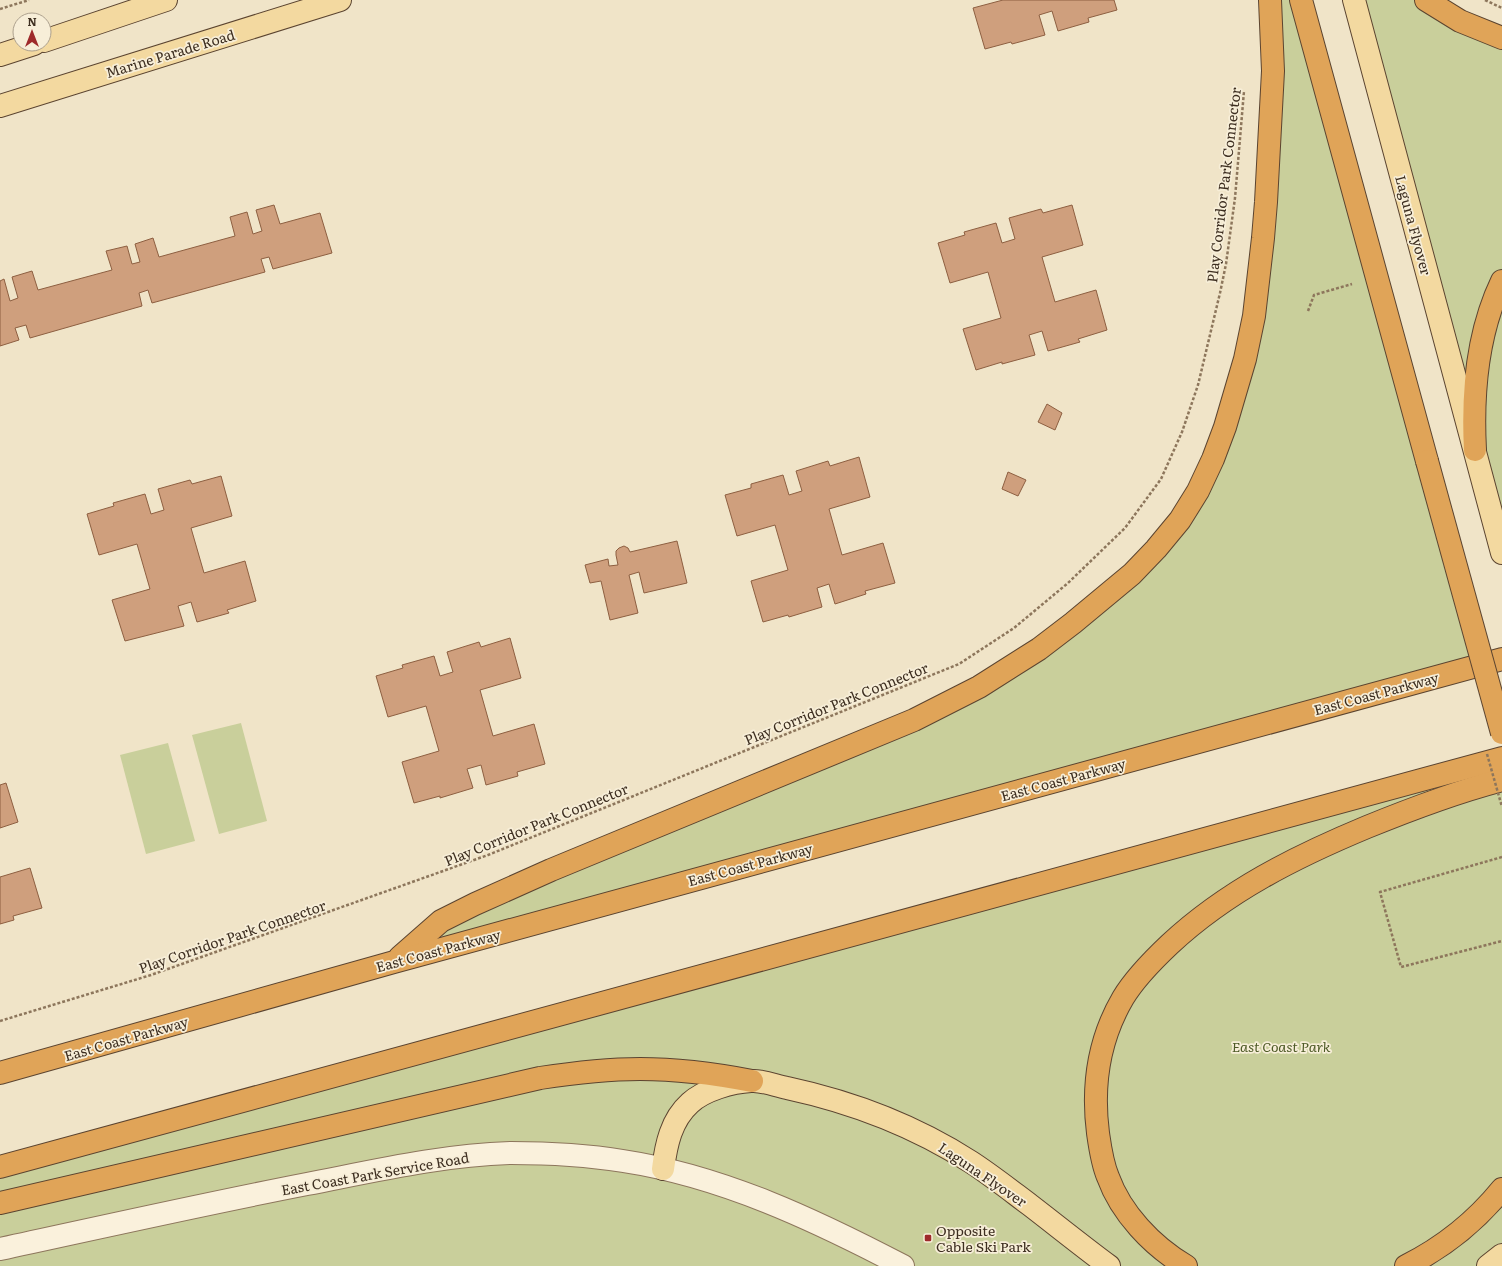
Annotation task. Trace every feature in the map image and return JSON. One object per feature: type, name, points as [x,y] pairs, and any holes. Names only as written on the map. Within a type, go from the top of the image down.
[{"type":"highway","points":[[394,962],[441,921],[475,904],[551,870],[914,720],[979,688],[1039,649],[1073,623],[1132,574],[1156,549],[1180,520],[1198,491],[1213,459],[1225,427],[1245,359],[1254,309],[1266,202],[1273,71],[1270,0]]},
{"type":"highway","points":[[1301,0],[1502,733]]},
{"type":"highway","points":[[1426,0],[1460,21],[1502,38]]},
{"type":"highway","points":[[1475,450],[1474,406],[1478,365],[1487,322],[1502,281]]},
{"type":"highway","name":"East Coast Parkway","points":[[0,1073],[394,962],[1502,659]]},
{"type":"highway","points":[[0,1167],[1502,758]]},
{"type":"highway","points":[[1186,1266],[1161,1248],[1137,1224],[1119,1201],[1113,1189],[1103,1160],[1097,1121],[1097,1076],[1105,1038],[1123,998],[1135,981],[1151,963],[1186,929],[1226,898],[1250,884],[1303,855],[1395,815],[1472,788],[1502,780]]},
{"type":"highway","points":[[0,1203],[540,1078],[601,1071],[640,1069],[696,1073],[752,1081]]},
{"type":"highway","points":[[1406,1266],[1429,1254],[1458,1234],[1481,1213],[1502,1189]]},
{"type":"main road","points":[[52,38],[166,0]]},
{"type":"main road","name":"Marine Parade Road","points":[[0,106],[312,4],[340,0]]},
{"type":"main road","name":"Laguna Flyover","points":[[1354,0],[1502,553]]},
{"type":"main road","points":[[0,55],[12,51]]},
{"type":"main road","points":[[663,1169],[665,1154],[671,1132],[679,1116],[690,1103],[706,1093],[716,1089],[752,1081]]},
{"type":"main road","name":"Laguna Flyover","points":[[752,1081],[827,1098],[860,1108],[933,1140],[972,1162],[996,1179],[1109,1266]]},
{"type":"main road","points":[[1488,1266],[1502,1255]]},
{"type":"street","name":"East Coast Park Service Road","points":[[0,1249],[255,1194],[390,1168],[449,1158],[509,1153],[547,1153],[624,1161],[663,1169],[731,1188],[775,1205],[822,1226],[903,1266]]},
{"type":"path","points":[[0,9],[29,0]]},
{"type":"path","points":[[1485,0],[1502,8]]},
{"type":"path","name":"Play Corridor Park Connector","points":[[0,1021],[151,975],[488,855],[959,664],[1014,628],[1068,583],[1125,528],[1161,479],[1182,432],[1198,385],[1226,264],[1235,198],[1245,88]]},
{"type":"path","points":[[1308,311],[1314,295],[1358,282]]},
{"type":"path","points":[[1502,858],[1380,892],[1401,967],[1502,941]]},
{"type":"green space","points":[[1271,0],[1300,0],[1486,663],[397,960],[441,922],[1009,669],[1180,520],[1245,359]]},
{"type":"green space","points":[[1354,0],[1425,0],[1502,39],[1502,552]]},
{"type":"green space","points":[[241,723],[267,821],[219,834],[192,735]]},
{"type":"green space","points":[[168,743],[195,841],[146,854],[120,755]]},
{"type":"green space","name":"East Coast Park","points":[[1502,756],[1502,1266],[0,1266],[0,1167]]},
{"type":"building","points":[[1003,0],[1114,0],[1117,10],[1088,18],[1089,22],[1058,31],[1052,11],[1039,15],[1045,35],[1012,44],[1011,42],[985,49],[973,8]]},
{"type":"building","points":[[274,205],[280,224],[320,213],[332,253],[273,269],[269,257],[261,259],[265,272],[152,303],[148,290],[139,293],[142,306],[30,338],[26,325],[15,328],[19,340],[0,346],[0,281],[4,279],[10,301],[18,298],[12,277],[32,271],[38,290],[112,270],[106,251],[127,246],[132,264],[140,262],[135,244],[153,238],[159,257],[235,236],[230,217],[247,212],[253,234],[262,231],[256,210]]},
{"type":"building","points":[[1072,205],[1083,245],[1042,257],[1055,302],[1096,290],[1107,330],[1078,339],[1080,342],[1048,351],[1042,331],[1029,335],[1035,355],[1002,364],[1002,362],[976,370],[963,329],[1001,318],[988,272],[950,283],[938,243],[965,235],[964,232],[996,223],[1002,243],[1015,239],[1009,218],[1041,209],[1043,213]]},
{"type":"building","points":[[1047,404],[1062,413],[1055,430],[1038,422]]},
{"type":"building","points":[[859,457],[870,497],[829,509],[842,555],[883,543],[895,583],[865,591],[866,594],[835,604],[829,584],[817,588],[822,607],[789,617],[788,615],[763,622],[751,581],[788,570],[775,525],[737,536],[725,495],[751,488],[751,484],[783,475],[789,495],[802,491],[796,471],[828,461],[830,466]]},
{"type":"building","points":[[1008,472],[1026,480],[1018,496],[1002,489]]},
{"type":"building","points":[[221,476],[232,516],[191,528],[204,573],[245,561],[256,601],[227,610],[229,613],[197,622],[191,602],[178,606],[184,626],[125,641],[112,600],[150,589],[137,544],[99,555],[87,514],[114,506],[113,503],[145,494],[151,514],[164,510],[158,489],[190,480],[192,484]]},
{"type":"building","points":[[677,541],[687,583],[644,593],[639,572],[629,575],[638,613],[610,620],[601,581],[590,583],[585,565],[608,559],[609,566],[618,565],[616,551],[624,546],[628,548],[630,552]]},
{"type":"building","points":[[510,638],[521,678],[480,690],[493,736],[534,724],[545,764],[517,772],[518,776],[486,785],[481,765],[467,769],[473,788],[440,798],[440,796],[414,803],[402,762],[439,751],[426,706],[388,717],[376,676],[403,668],[402,665],[434,656],[440,676],[453,672],[447,652],[479,642],[481,647]]},
{"type":"building","points":[[6,783],[18,822],[0,828],[0,785]]},
{"type":"building","points":[[30,868],[42,908],[13,916],[14,920],[0,924],[0,877]]},
{"type":"place","name":"Opposite Cable Ski Park","points":[[928,1238]]}]
